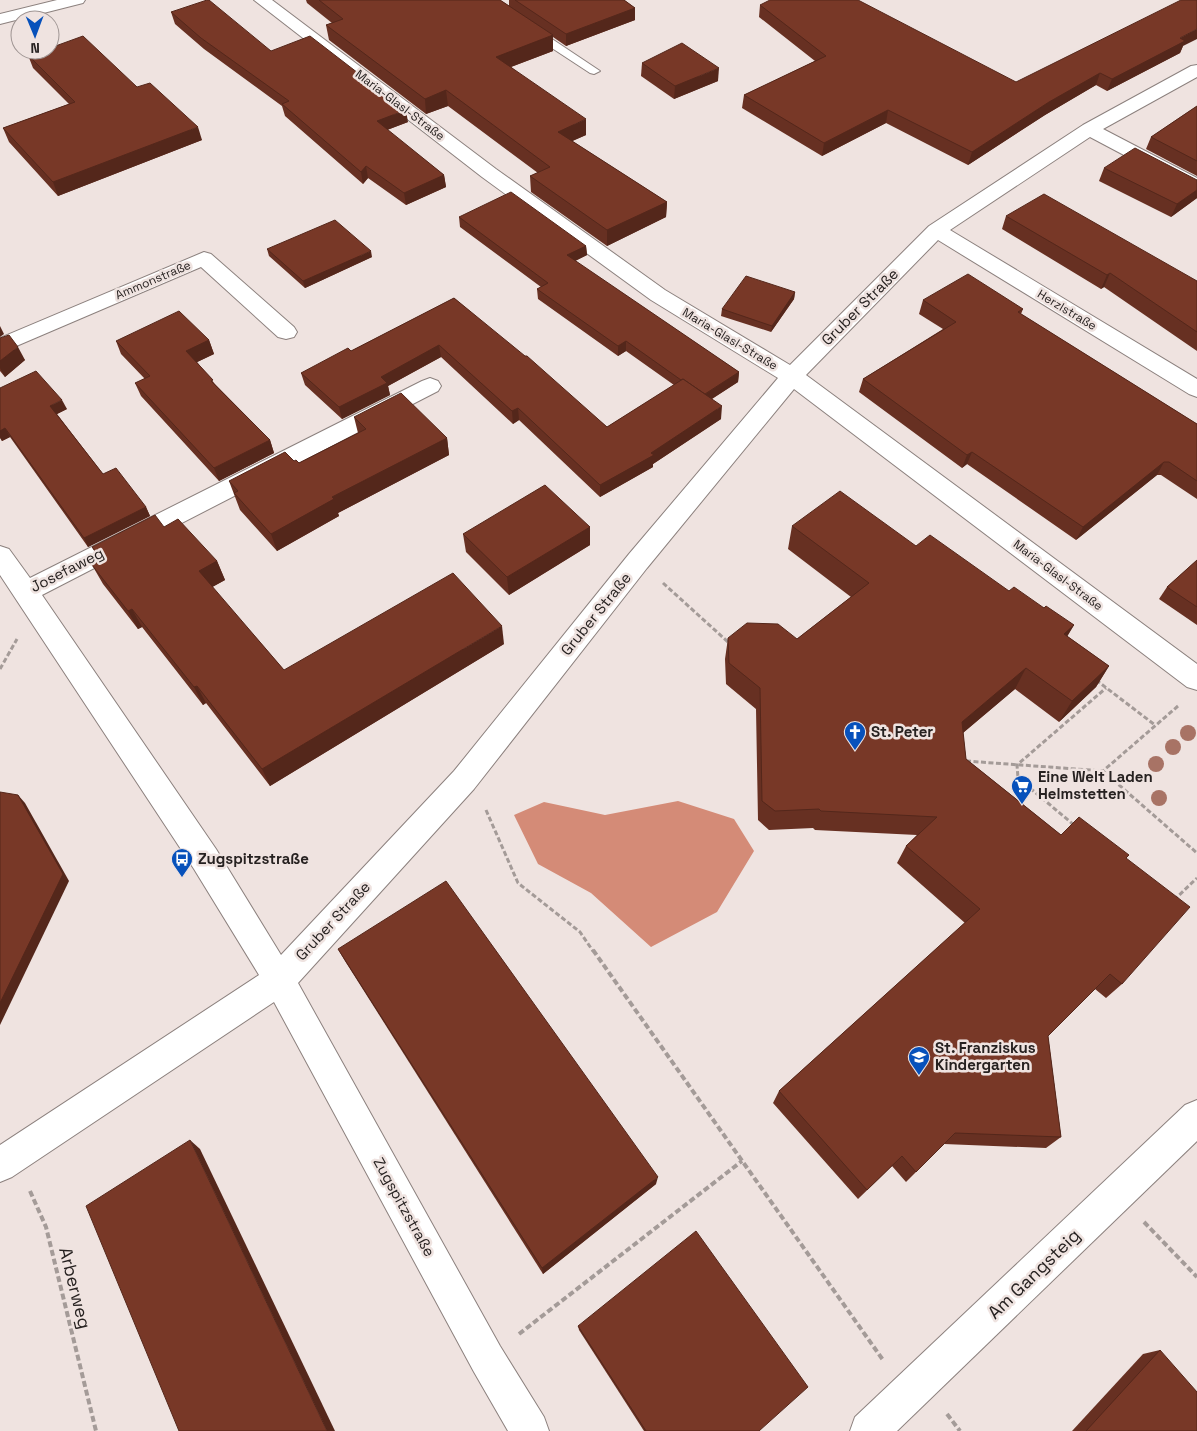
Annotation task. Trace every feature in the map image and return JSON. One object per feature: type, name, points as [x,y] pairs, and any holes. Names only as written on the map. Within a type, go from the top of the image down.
[{"type":"street","points":[[0,19],[77,0]]},
{"type":"street","name":"Maria-Glasl-Straße","points":[[262,0],[490,172],[658,295],[792,376],[1197,678]]},
{"type":"street","name":"Gruber Straße","points":[[8,1161],[279,980],[464,780],[638,561],[792,376],[936,230],[1089,129],[1197,70]]},
{"type":"street","points":[[1089,129],[1197,186]]},
{"type":"street","name":"Herzlstraße","points":[[936,230],[1197,389]]},
{"type":"street","name":"Ammonstraße","points":[[0,346],[204,258],[286,332]]},
{"type":"street","name":"Josefaweg","points":[[25,592],[430,386]]},
{"type":"street","name":"Zugspitzstraße","points":[[0,556],[205,860],[279,980],[488,1359],[530,1431]]},
{"type":"street","name":"Am Gangsteig","points":[[869,1431],[1197,1117]]},
{"type":"lane","points":[[524,25],[594,71]]},
{"type":"path","points":[[638,561],[728,642]]},
{"type":"path","points":[[1140,636],[1092,678],[1155,725]]},
{"type":"path","points":[[1017,765],[1106,688]]},
{"type":"path","points":[[1103,771],[1183,701]]},
{"type":"path","points":[[962,761],[1103,771],[1197,853]]},
{"type":"path","points":[[1017,765],[1018,778],[1078,829]]},
{"type":"path","points":[[464,780],[488,812],[518,883],[580,932],[907,1394]]},
{"type":"path","points":[[1168,905],[1197,878]]},
{"type":"path","name":"Arberweg","points":[[8,1161],[46,1227],[96,1431]]},
{"type":"path","points":[[488,1359],[742,1162]]},
{"type":"path","points":[[1117,1194],[1197,1278]]},
{"type":"shaded area","points":[[678,801],[734,819],[754,851],[717,912],[651,947],[591,893],[538,864],[514,815],[544,802],[605,815]]},
{"type":"building","points":[[207,0],[271,51],[310,36],[406,110],[377,121],[444,175],[404,193],[366,166],[361,172],[282,104],[289,101],[201,38],[171,12]]},
{"type":"building","points":[[319,0],[500,0],[553,35],[496,57],[586,119],[558,132],[667,202],[607,230],[530,176],[550,167],[446,90],[425,99],[326,25],[343,19]]},
{"type":"building","points":[[515,0],[624,0],[635,8],[566,34]]},
{"type":"building","points":[[770,0],[858,0],[1016,82],[1181,0],[1197,0],[1197,29],[1180,38],[1185,41],[1112,79],[1100,73],[1049,102],[972,152],[888,110],[824,143],[744,95],[826,56],[760,5]]},
{"type":"building","points":[[83,36],[137,87],[150,83],[198,127],[53,182],[3,128],[75,102],[33,60],[60,60],[60,44]]},
{"type":"building","points":[[682,43],[719,68],[675,86],[642,63]]},
{"type":"building","points":[[1197,106],[1197,161],[1151,137]]},
{"type":"building","points":[[1135,148],[1197,180],[1197,190],[1177,204],[1104,168]]},
{"type":"building","points":[[511,192],[586,246],[567,255],[739,372],[705,394],[683,379],[681,380],[626,341],[618,346],[537,289],[548,283],[459,217]]},
{"type":"building","points":[[1044,194],[1197,281],[1197,332],[1110,273],[1107,275],[1006,216]]},
{"type":"building","points":[[335,220],[371,251],[303,281],[267,249]]},
{"type":"building","points":[[968,274],[1023,309],[1018,312],[1197,424],[1197,481],[1169,462],[1164,462],[1083,527],[972,452],[967,455],[863,379],[956,322],[923,300]]},
{"type":"building","points":[[746,276],[795,292],[772,326],[722,309]]},
{"type":"building","points":[[454,298],[527,356],[607,427],[683,379],[722,406],[651,453],[654,455],[600,485],[518,408],[512,411],[439,345],[381,377],[387,383],[339,407],[301,373],[348,348],[351,351]]},
{"type":"building","points":[[179,311],[209,340],[186,351],[213,380],[211,381],[270,440],[214,468],[135,383],[150,376],[116,341]]},
{"type":"building","points":[[9,335],[18,347],[0,361],[0,338]]},
{"type":"building","points":[[36,371],[62,400],[50,406],[103,474],[116,468],[146,507],[84,538],[5,428],[0,431],[0,388]]},
{"type":"building","points":[[401,393],[447,438],[332,497],[334,499],[271,534],[234,493],[238,491],[229,481],[285,452],[294,461],[296,460],[299,463],[366,429],[354,417]]},
{"type":"building","points":[[545,485],[590,527],[507,577],[463,534]]},
{"type":"building","points":[[840,491],[916,546],[930,535],[1009,591],[1014,587],[1044,608],[1046,606],[1074,625],[1064,634],[1109,666],[1072,701],[1026,668],[962,722],[966,759],[1061,835],[1079,817],[1129,855],[1126,858],[1190,907],[1122,984],[1110,974],[1048,1036],[1061,1137],[955,1133],[916,1172],[902,1156],[867,1190],[779,1091],[980,909],[906,846],[937,817],[821,811],[819,809],[775,811],[762,801],[760,688],[729,663],[728,638],[747,623],[778,624],[797,639],[869,583],[792,526]]},
{"type":"building","points":[[155,515],[164,527],[178,519],[217,561],[199,571],[284,670],[453,573],[502,626],[262,769],[197,686],[194,687],[132,609],[128,611],[92,565],[102,560],[92,547]]},
{"type":"building","points":[[1197,560],[1197,607],[1167,587]]},
{"type":"building","points":[[0,792],[18,795],[63,874],[0,1003]]},
{"type":"building","points":[[446,881],[658,1177],[542,1268],[338,949]]},
{"type":"building","points":[[190,1140],[327,1431],[179,1431],[86,1206]]},
{"type":"building","points":[[696,1231],[808,1387],[759,1431],[646,1431],[578,1326]]},
{"type":"building","points":[[1160,1350],[1197,1392],[1197,1431],[1086,1431]]},
{"type":"place","name":"St. Peter","points":[[855,751]]},
{"type":"place","name":"Eine Welt Laden Helmstetten","points":[[1022,805]]},
{"type":"place","name":"Zugspitzstraße","points":[[182,878]]},
{"type":"place","name":"St. Franziskus Kindergarten","points":[[919,1076]]}]
